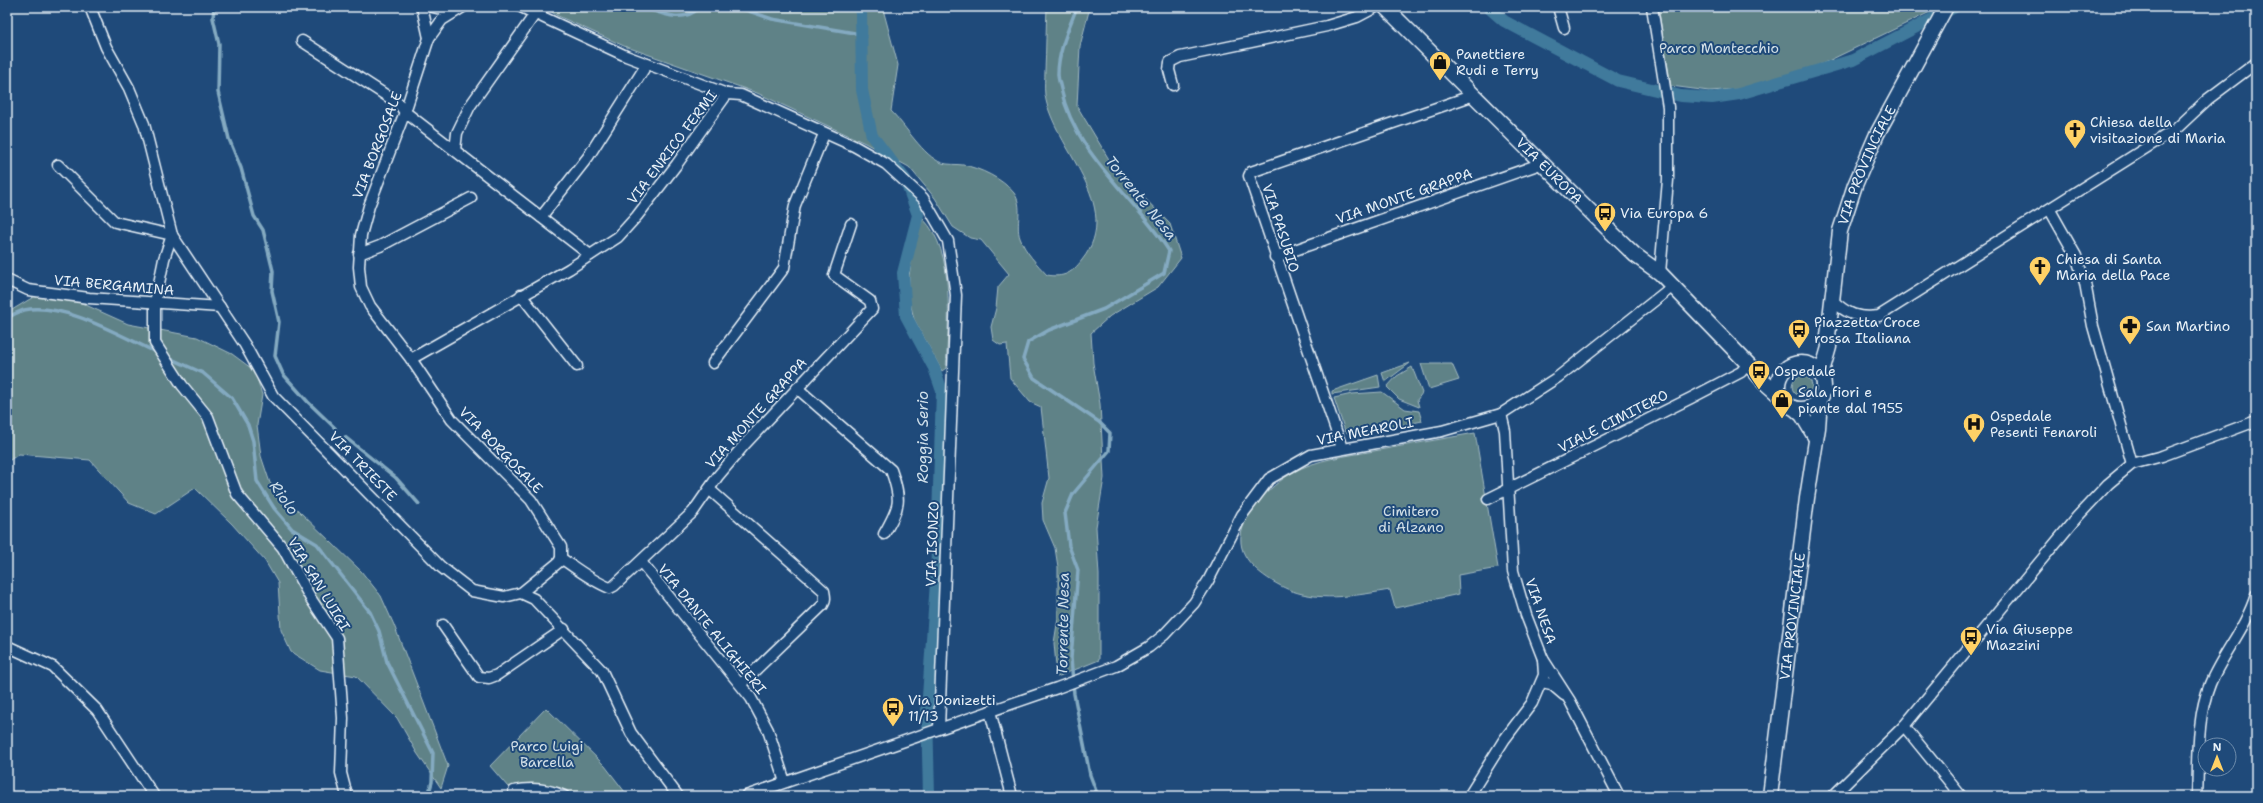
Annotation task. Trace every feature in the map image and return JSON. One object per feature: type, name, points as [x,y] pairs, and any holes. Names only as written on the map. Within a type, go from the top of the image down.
[{"type":"street","points":[[58,165],[115,222],[172,235],[144,124],[129,88],[106,47],[90,7]]},
{"type":"street","points":[[422,7],[429,38]]},
{"type":"street","points":[[433,7],[453,12]]},
{"type":"street","points":[[429,38],[442,20],[463,7]]},
{"type":"street","points":[[521,7],[626,56],[727,94]]},
{"type":"street","points":[[1173,85],[1170,62],[1180,57],[1327,26],[1357,17],[1376,7]]},
{"type":"street","name":"VIA EUROPA","points":[[1385,7],[1635,255],[1660,273],[1749,364],[1764,382],[1781,397]]},
{"type":"street","points":[[1558,7],[1564,28]]},
{"type":"street","points":[[1652,7],[1668,107],[1668,180],[1660,273]]},
{"type":"street","name":"VIA PROVINCIALE","points":[[1821,375],[1829,347],[1828,336],[1840,231],[1855,185],[1877,134],[1946,7]]},
{"type":"street","points":[[455,150],[457,133],[470,106],[536,14]]},
{"type":"street","name":"VIA BORGOSALE","points":[[429,38],[405,112],[369,206],[361,235],[359,254],[361,287],[370,306],[411,358],[452,420],[531,500],[557,538],[561,547],[561,558]]},
{"type":"street","points":[[302,41],[398,103],[405,112],[590,255]]},
{"type":"street","points":[[1832,300],[1852,315],[1869,318],[1879,316],[2050,210],[2176,129],[2208,99],[2256,63]]},
{"type":"street","points":[[541,217],[588,158],[647,64]]},
{"type":"street","name":"VIA ENRICO FERMI","points":[[411,358],[522,295],[618,237],[637,216],[677,164],[727,94],[740,95],[824,134]]},
{"type":"street","name":"VIA PASUBIO","points":[[1342,448],[1275,257],[1249,176],[1251,172],[1474,95]]},
{"type":"street","points":[[713,363],[784,268],[795,205],[824,134]]},
{"type":"street","name":"VIA ISONZO","points":[[824,134],[854,146],[886,164],[923,198],[948,241],[956,295],[940,728]]},
{"type":"street","name":"VIA MONTE GRAPPA","points":[[1275,257],[1543,163]]},
{"type":"street","points":[[359,254],[380,246],[471,198]]},
{"type":"street","points":[[2050,210],[2076,256],[2083,276],[2093,326],[2132,464]]},
{"type":"street","name":"VIA MONTE GRAPPA","points":[[561,558],[586,576],[610,588],[641,562],[693,512],[709,489],[745,444],[872,309],[870,300],[836,279],[834,275],[851,224]]},
{"type":"street","name":"VIA SAN LUIGI","points":[[172,235],[164,259],[155,304],[156,345],[182,385],[208,417],[238,494],[283,548],[311,599],[338,638],[343,718],[341,773],[347,796]]},
{"type":"street","name":"VIA TRIESTE","points":[[172,235],[220,307],[273,396],[441,567],[472,591],[504,597],[521,593]]},
{"type":"street","name":"VIA BERGAMINA","points":[[7,280],[28,290],[155,304],[220,307]]},
{"type":"street","name":"VIA MEAROLI","points":[[746,796],[1058,688],[1116,666],[1149,647],[1164,635],[1194,603],[1208,581],[1242,515],[1270,479],[1311,455],[1342,448],[1442,431],[1501,414],[1558,377],[1673,286]]},
{"type":"street","points":[[522,295],[525,302],[576,366]]},
{"type":"street","name":"VIA PROVINCIALE","points":[[1805,363],[1821,348],[1828,336]]},
{"type":"street","points":[[1794,408],[1805,409],[1820,400],[1824,388],[1821,375],[1814,367],[1805,363],[1795,364],[1785,369],[1778,385],[1781,397],[1802,415],[1815,438]]},
{"type":"street","name":"VIA EUROPA","points":[[1749,364],[1756,369],[1771,372],[1785,369]]},
{"type":"street","name":"VIALE CIMITERO","points":[[1488,499],[1741,372],[1749,364]]},
{"type":"street","points":[[797,388],[891,470],[897,488],[899,506],[884,534]]},
{"type":"street","name":"VIA PROVINCIALE","points":[[1770,796],[1815,438],[1818,428],[1820,400]]},
{"type":"street","name":"VIA NESA","points":[[1470,796],[1504,740],[1532,703],[1542,682],[1543,659],[1526,615],[1513,570],[1504,431],[1501,414]]},
{"type":"street","points":[[1833,796],[1904,726],[2077,517],[2108,484],[2132,464],[2162,456],[2256,421]]},
{"type":"street","points":[[709,489],[824,590],[825,595],[826,601],[823,605],[742,684]]},
{"type":"street","points":[[561,558],[521,593],[534,599],[564,629],[602,671],[631,733],[678,796]]},
{"type":"street","name":"VIA DANTE ALIGHIERI","points":[[641,562],[742,684],[759,711],[768,730],[784,782]]},
{"type":"street","points":[[2197,796],[2199,733],[2206,698],[2218,668],[2246,622],[2256,595]]},
{"type":"street","points":[[443,625],[479,677],[484,678],[496,675],[564,629]]},
{"type":"street","points":[[7,646],[53,667],[97,710],[154,796]]},
{"type":"street","points":[[1543,659],[1570,701],[1619,796]]},
{"type":"street","points":[[1542,682],[1550,684],[1570,701]]},
{"type":"street","points":[[990,711],[1012,796]]},
{"type":"street","points":[[1904,726],[1961,796]]},
{"type":"street","points":[[514,791],[526,788],[539,789],[564,796]]},
{"type":"green space","points":[[545,7],[885,7],[884,13],[898,65],[891,111],[921,147],[935,159],[944,164],[963,165],[977,169],[1004,183],[1017,198],[1019,210],[1018,227],[1020,238],[1025,248],[1047,275],[1058,276],[1067,274],[1082,260],[1093,239],[1096,218],[1092,198],[1083,177],[1060,135],[1051,115],[1045,95],[1047,7],[1090,7],[1080,46],[1077,106],[1113,166],[1170,224],[1181,258],[1158,287],[1110,316],[1091,333],[1093,363],[1100,404],[1104,478],[1096,527],[1099,575],[1099,660],[1057,677],[1054,643],[1058,618],[1058,567],[1055,548],[1043,520],[1042,503],[1049,478],[1041,407],[1030,402],[1010,378],[1007,344],[1000,345],[993,340],[991,327],[996,308],[998,287],[1009,274],[981,240],[970,238],[953,227],[935,198],[909,167],[865,143],[757,93],[624,46],[556,15]]},
{"type":"green space","name":"Parco Montecchio","points":[[1658,7],[1933,7],[1930,12],[1824,63],[1755,88],[1709,91],[1671,86]]},
{"type":"green space","points":[[923,219],[934,233],[941,250],[948,289],[946,368],[942,371],[914,319],[909,298],[909,276],[914,242]]},
{"type":"green space","points":[[35,296],[68,297],[128,324],[197,337],[232,354],[255,371],[262,395],[257,425],[261,456],[270,483],[361,571],[381,596],[394,625],[448,766],[441,788],[417,753],[397,718],[356,676],[320,670],[291,652],[281,630],[278,583],[265,561],[232,524],[195,488],[156,514],[129,503],[90,460],[19,454],[7,462],[7,313]]},
{"type":"green space","points":[[1410,363],[1385,382],[1382,373]]},
{"type":"green space","points":[[1421,364],[1452,364],[1459,380],[1429,389]]},
{"type":"green space","points":[[1412,367],[1422,393],[1417,400],[1419,407],[1399,399],[1387,387],[1397,376]]},
{"type":"green space","points":[[1378,375],[1380,387],[1332,394],[1332,391]]},
{"type":"green space","points":[[1802,376],[1809,379],[1812,386],[1809,393],[1802,396],[1795,393],[1792,386],[1795,379]]},
{"type":"green space","points":[[1382,392],[1405,409],[1419,411],[1422,421],[1352,436],[1345,431],[1334,398],[1352,394]]},
{"type":"green space","name":"Cimitero di Alzano","points":[[1475,433],[1498,568],[1458,575],[1459,594],[1395,608],[1390,590],[1366,594],[1328,597],[1316,596],[1284,588],[1260,572],[1247,559],[1241,543],[1241,533],[1250,513],[1275,485],[1301,468],[1321,461]]},
{"type":"green space","name":"Parco Luigi Barcella","points":[[546,708],[605,766],[628,796],[571,796],[560,790],[519,785],[508,787],[490,766]]},
{"type":"waterway","points":[[214,7],[213,18],[219,44],[218,92],[229,139],[241,168],[254,216],[263,230],[273,271],[272,291],[279,322],[275,356],[283,374],[308,402],[335,428]]},
{"type":"waterway","points":[[643,7],[665,15],[673,16],[687,15],[700,7]]},
{"type":"waterway","points":[[737,7],[772,19],[861,34]]},
{"type":"waterway","name":"Roggia Serio","points":[[861,7],[862,90],[872,136],[905,179],[918,215],[903,273],[906,316],[934,368],[942,391],[936,582],[927,711],[929,796]]},
{"type":"waterway","name":"Torrente Nesa","points":[[1077,7],[1064,40],[1058,65],[1059,80],[1068,113],[1079,135],[1092,155],[1140,212],[1169,251],[1164,273],[1104,309],[1049,330],[1028,342],[1023,359],[1034,378],[1099,422],[1110,433],[1109,451],[1073,494],[1065,513],[1069,546],[1078,570],[1071,658],[1074,694],[1090,775],[1098,796]]},
{"type":"waterway","name":"Roggia Serio","points":[[1488,7],[1504,21],[1618,81],[1681,96],[1712,98],[1739,94],[1853,60],[1955,7]]},
{"type":"waterway","name":"Riolo","points":[[7,318],[24,310],[40,309],[57,311],[92,322],[158,353]]},
{"type":"waterway","name":"Riolo","points":[[167,357],[203,373],[232,398],[248,425],[253,441],[257,481],[274,508],[292,529],[317,544],[370,612],[379,631],[387,662],[433,753],[432,782],[428,796]]},
{"type":"waterway","points":[[345,437],[396,478],[419,504]]},
{"type":"place","name":"Panettiere Rudi e Terry","points":[[1440,82]]},
{"type":"place","name":"Chiesa della visitazione di Maria","points":[[2075,150]]},
{"type":"place","name":"Via Europa 6","points":[[1605,232]]},
{"type":"place","name":"Chiesa di Santa Maria della Pace","points":[[2040,286]]},
{"type":"place","name":"San Martino","points":[[2130,346]]},
{"type":"place","name":"Piazzetta Croce rossa Italiana","points":[[1799,350]]},
{"type":"place","name":"Ospedale","points":[[1759,390]]},
{"type":"place","name":"Sala fiori e piante dal 1955","points":[[1782,420]]},
{"type":"place","name":"Ospedale Pesenti Fenaroli","points":[[1974,444]]},
{"type":"place","name":"Via Giuseppe Mazzini","points":[[1971,656]]},
{"type":"place","name":"Via Donizetti 11/13","points":[[893,728]]}]
